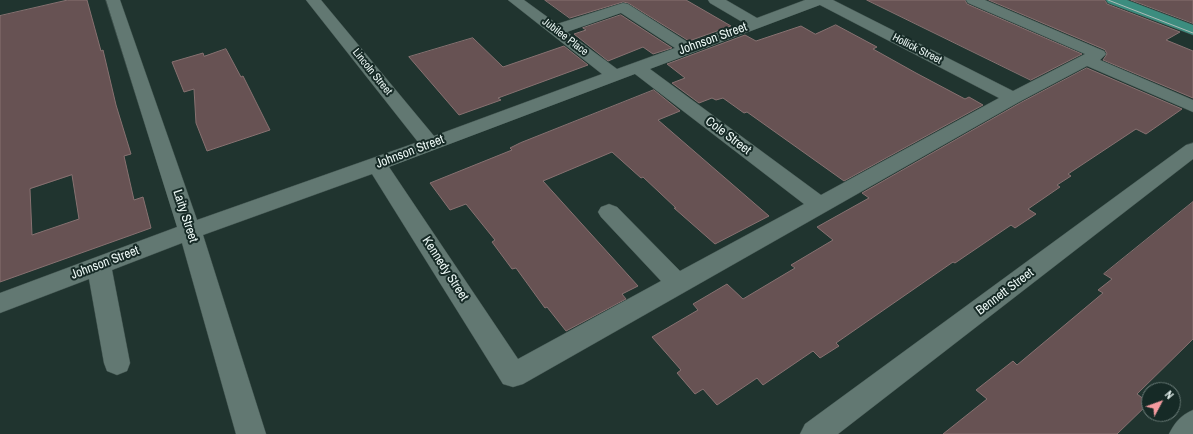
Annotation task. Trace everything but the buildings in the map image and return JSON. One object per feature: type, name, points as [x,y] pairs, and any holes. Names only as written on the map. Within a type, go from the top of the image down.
[{"type":"main road","points":[[1113,0],[1193,30]]},
{"type":"street","name":"Laity Street","points":[[113,0],[190,231],[251,434]]},
{"type":"street","name":"Lincoln Street","points":[[313,0],[430,144]]},
{"type":"street","name":"Jubilee Place","points":[[515,0],[614,75]]},
{"type":"street","points":[[715,0],[756,23]]},
{"type":"street","name":"Johnson Street","points":[[0,303],[190,231],[376,164],[819,0]]},
{"type":"street","name":"Hollick Street","points":[[822,0],[1013,98]]},
{"type":"street","points":[[609,212],[678,284],[1013,98],[1098,54],[973,0]]},
{"type":"street","points":[[556,30],[623,7],[688,49]]},
{"type":"street","points":[[1086,60],[1193,107]]},
{"type":"street","name":"Cole Street","points":[[636,67],[820,206]]},
{"type":"street","name":"Bennett Street","points":[[815,434],[1193,149]]},
{"type":"street","name":"Kennedy Street","points":[[376,164],[513,375],[678,284]]},
{"type":"street","points":[[99,265],[117,363]]},
{"type":"street","points":[[1184,434],[1193,424]]},
{"type":"tram line","points":[[1108,0],[1193,33]]}]
